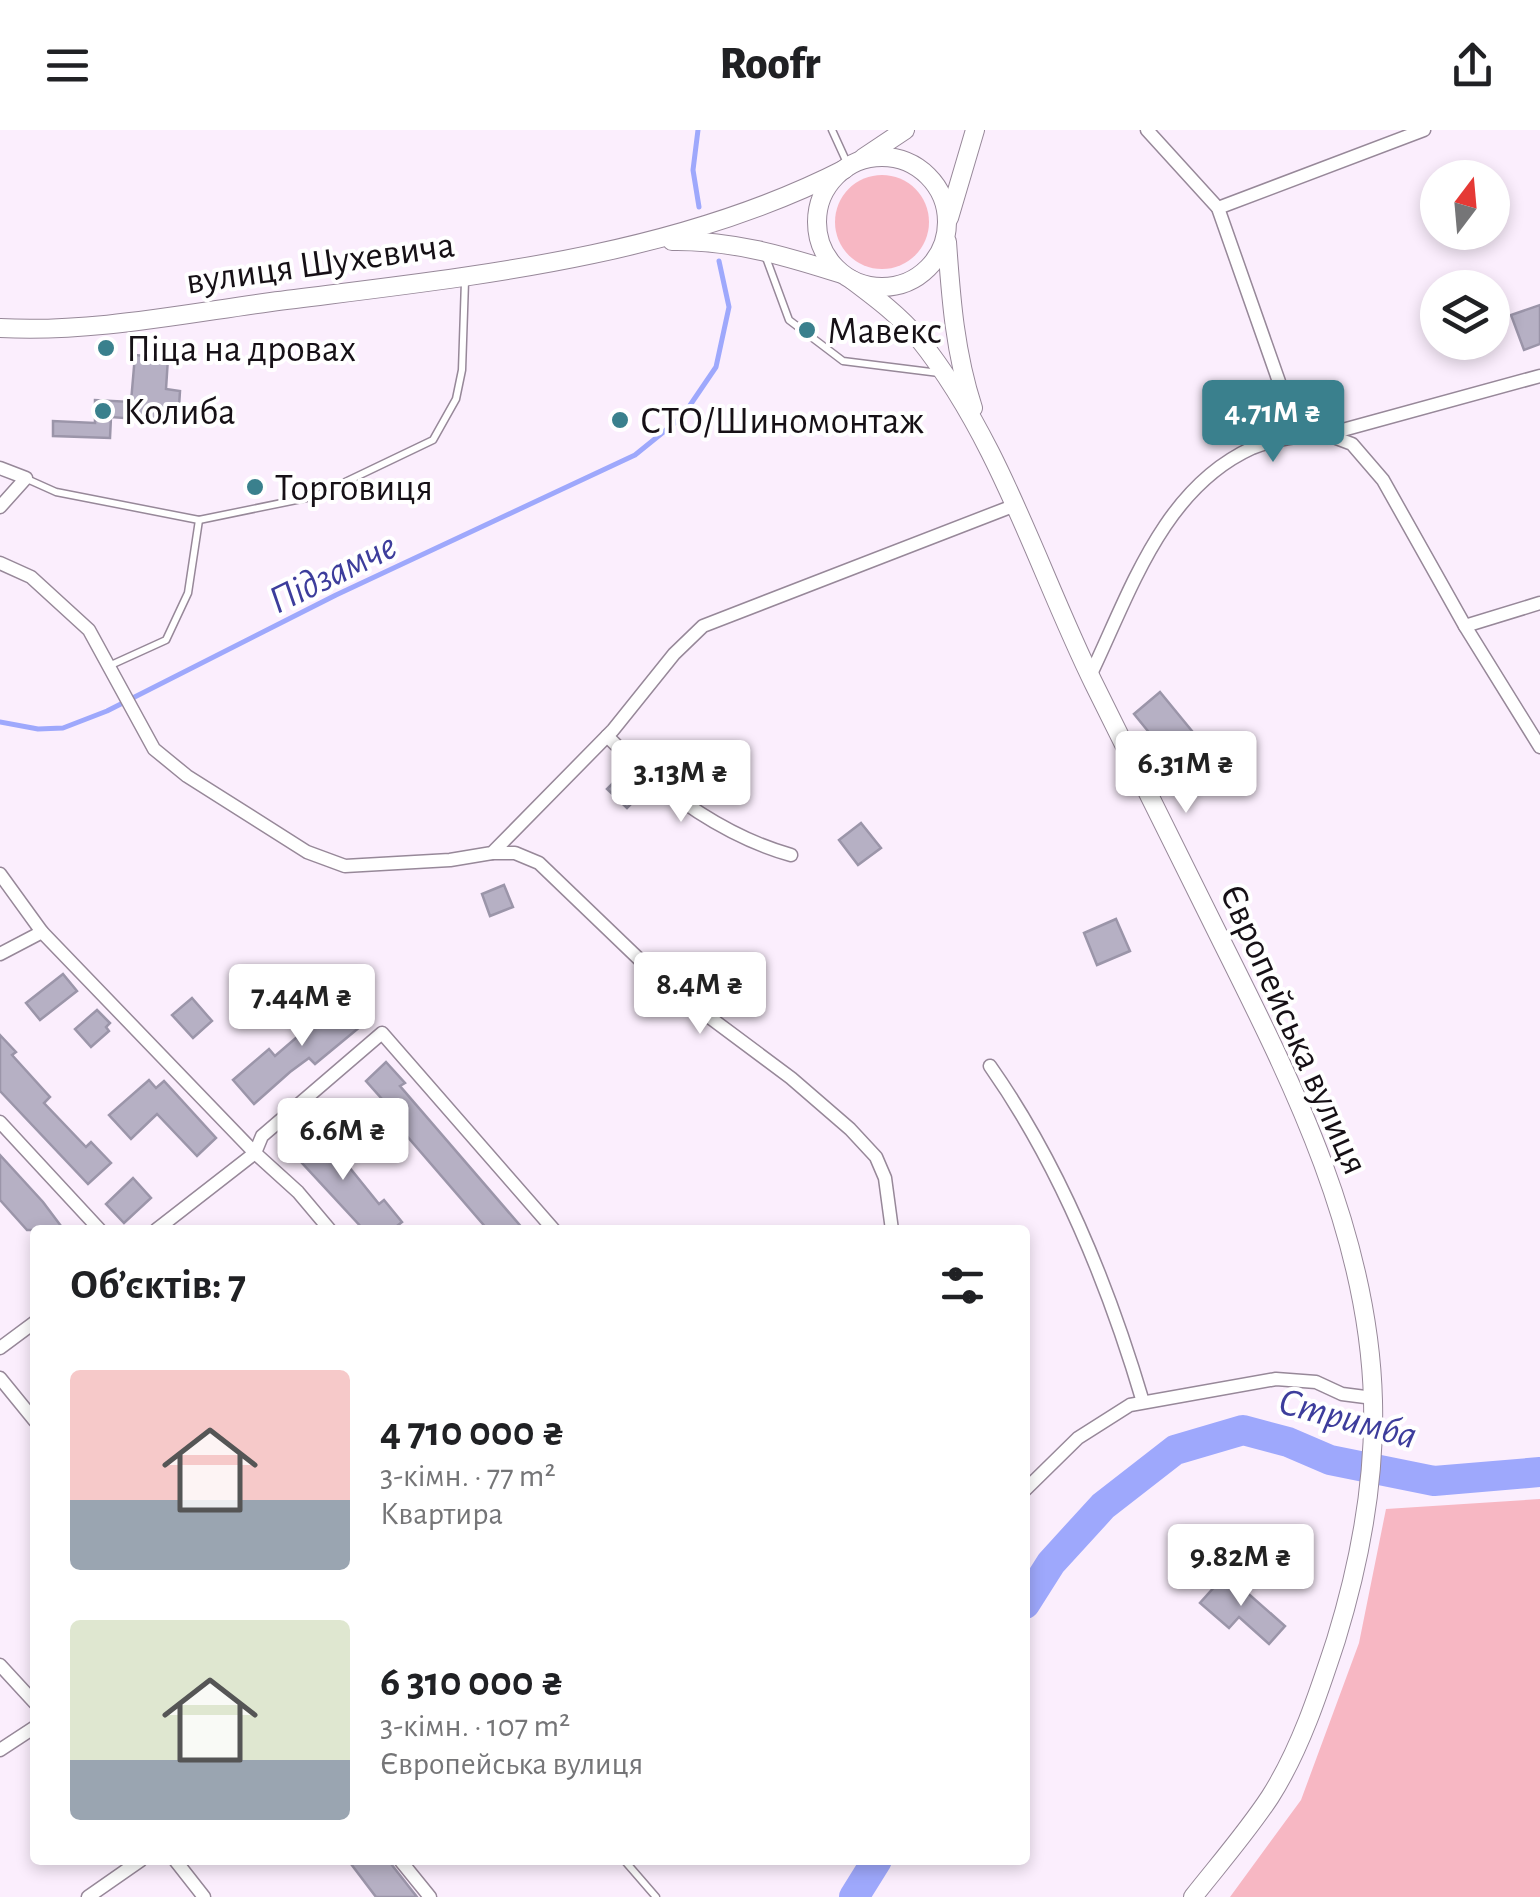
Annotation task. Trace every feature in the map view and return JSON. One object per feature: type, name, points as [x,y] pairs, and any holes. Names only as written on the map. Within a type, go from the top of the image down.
[{"type":"main road","points":[[904,130],[849,167],[825,192],[817,222],[824,251],[848,277],[890,308],[945,374],[984,442]]},
{"type":"main road","points":[[848,277],[882,287],[911,280],[934,261],[974,130]]},
{"type":"main road","points":[[849,167],[883,158],[912,165],[929,177],[940,194],[961,372],[984,442]]},
{"type":"main road","name":"вулиця Шухевича","points":[[0,328],[136,320],[465,276],[647,242],[759,208],[849,167]]},
{"type":"main road","name":"вулиця Шухевича","points":[[647,242],[705,241],[763,250],[848,277]]},
{"type":"main road","name":"Європейська вулиця","points":[[984,442],[1090,676],[1263,1025],[1318,1145],[1340,1210],[1360,1294],[1373,1398],[1369,1497],[1354,1584],[1327,1668],[1272,1794],[1193,1897]]},
{"type":"street","points":[[1147,130],[1218,208],[1290,413],[1304,426],[1352,444],[1382,480],[1540,747]]},
{"type":"street","points":[[1218,208],[1424,130]]},
{"type":"street","points":[[1090,676],[1176,505],[1252,448],[1294,437],[1328,434],[1540,376]]},
{"type":"street","points":[[0,468],[26,478],[0,508]]},
{"type":"street","points":[[492,853],[606,736],[674,654],[703,626],[1013,506]]},
{"type":"street","points":[[0,564],[31,577],[89,630],[154,749],[186,776],[307,852],[344,866],[492,853],[515,853],[539,863],[664,984],[791,1078],[850,1128],[881,1168],[891,1225]]},
{"type":"street","points":[[1465,626],[1540,603]]},
{"type":"street","points":[[606,736],[636,766],[718,825],[791,855]]},
{"type":"street","points":[[0,874],[42,932],[326,1225]]},
{"type":"street","points":[[0,954],[42,932]]},
{"type":"street","points":[[163,1225],[255,1154],[262,1136],[382,1033],[550,1225]]},
{"type":"street","points":[[990,1066],[1057,1178],[1098,1266],[1142,1402]]},
{"type":"street","points":[[0,1122],[95,1225]]},
{"type":"street","points":[[0,1348],[30,1326]]},
{"type":"street","points":[[0,1378],[30,1414]]},
{"type":"street","points":[[1030,1485],[1078,1438],[1130,1405],[1276,1379],[1302,1379],[1342,1394],[1373,1398]]},
{"type":"street","points":[[0,1665],[30,1697]]},
{"type":"street","points":[[0,1750],[30,1730]]},
{"type":"street","points":[[88,1897],[135,1865]]},
{"type":"street","points":[[179,1865],[204,1897]]},
{"type":"street","points":[[404,1865],[430,1897]]},
{"type":"lane","points":[[832,130],[849,167]]},
{"type":"lane","points":[[763,250],[789,320],[843,360],[945,374]]},
{"type":"lane","points":[[26,478],[56,492],[199,520],[316,496],[433,440],[456,399],[462,370],[465,276]]},
{"type":"lane","points":[[110,666],[166,640],[188,593],[199,520]]},
{"type":"lane","points":[[628,1865],[656,1897]]},
{"type":"shaded area","points":[[873,175],[891,175],[916,188],[926,204],[926,240],[916,256],[891,269],[873,269],[848,256],[835,231],[835,213],[848,188]]},
{"type":"shaded area","points":[[1540,1499],[1540,1897],[1230,1897],[1301,1800],[1359,1643],[1386,1509]]},
{"type":"building","points":[[1540,305],[1540,344],[1524,350],[1511,315]]},
{"type":"building","points":[[135,355],[168,358],[166,389],[180,391],[178,422],[111,417],[110,438],[53,436],[53,421],[95,423],[95,400],[131,402]]},
{"type":"building","points":[[1160,692],[1192,731],[1165,752],[1134,714]]},
{"type":"building","points":[[624,772],[644,791],[627,808],[607,789]]},
{"type":"building","points":[[861,823],[881,848],[858,865],[839,840]]},
{"type":"building","points":[[504,885],[513,907],[490,916],[482,894]]},
{"type":"building","points":[[1116,919],[1130,951],[1097,965],[1084,933]]},
{"type":"building","points":[[63,974],[77,991],[40,1020],[26,1003]]},
{"type":"building","points":[[348,993],[367,1014],[358,1022],[361,1026],[315,1064],[309,1058],[254,1104],[233,1080],[269,1049],[275,1056]]},
{"type":"building","points":[[192,998],[212,1021],[193,1038],[172,1015]]},
{"type":"building","points":[[97,1010],[110,1023],[106,1027],[109,1031],[91,1047],[75,1029]]},
{"type":"building","points":[[0,1035],[16,1052],[12,1055],[50,1097],[44,1103],[86,1147],[91,1142],[111,1163],[88,1184],[0,1091]]},
{"type":"building","points":[[386,1062],[405,1083],[400,1086],[520,1225],[484,1225],[394,1121],[398,1117],[366,1081]]},
{"type":"building","points":[[149,1080],[156,1088],[164,1081],[216,1138],[197,1156],[157,1114],[131,1139],[109,1115]]},
{"type":"building","points":[[316,1126],[379,1204],[384,1200],[402,1222],[359,1225],[290,1150]]},
{"type":"building","points":[[0,1155],[60,1225],[30,1225],[27,1230],[0,1200]]},
{"type":"building","points":[[133,1178],[151,1198],[124,1223],[106,1204]]},
{"type":"building","points":[[1226,1574],[1285,1626],[1269,1644],[1239,1617],[1229,1628],[1200,1603]]},
{"type":"building","points":[[352,1865],[392,1865],[417,1897],[376,1897]]},
{"type":"waterway","name":"Підзамче","points":[[698,130],[693,170],[699,207]]},
{"type":"waterway","name":"Підзамче","points":[[0,722],[38,729],[63,728],[107,711],[336,595],[635,455],[682,417],[716,367],[729,307],[719,261]]},
{"type":"waterway","name":"Стримба","points":[[1030,1596],[1051,1563],[1103,1506],[1175,1450],[1243,1430],[1288,1442],[1330,1460],[1434,1481],[1540,1472]]},
{"type":"waterway","name":"Стримба","points":[[854,1897],[874,1865]]},
{"type":"place","name":"Мавекс","points":[[807,330]]},
{"type":"place","name":"Піца на дровах","points":[[106,348]]},
{"type":"place","name":"Колиба","points":[[103,411]]},
{"type":"place","name":"СТО/Шиномонтаж","points":[[620,420]]},
{"type":"place","name":"Торговиця","points":[[255,487]]}]
